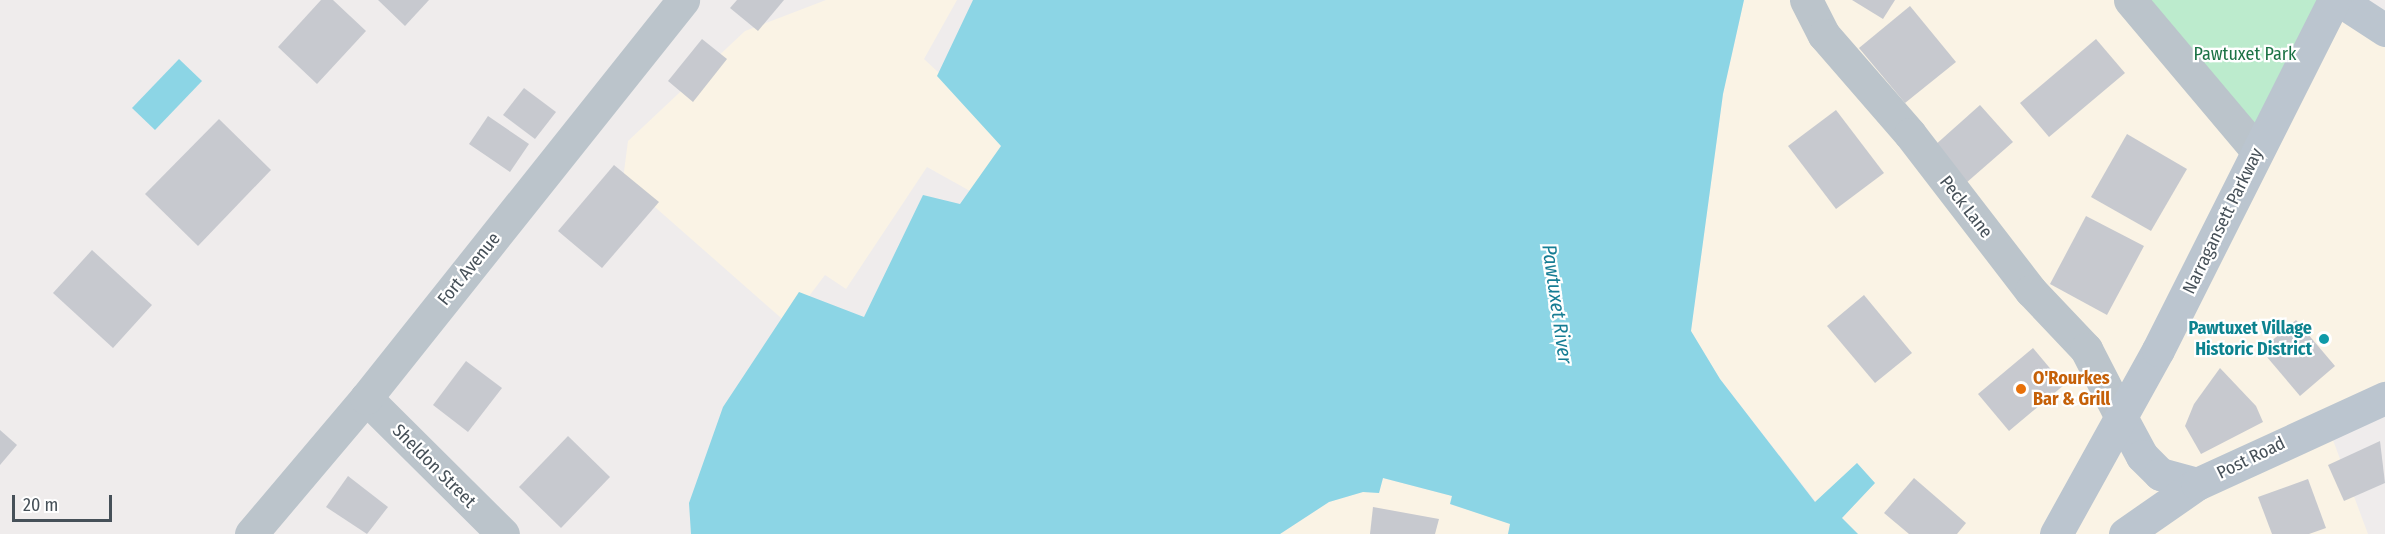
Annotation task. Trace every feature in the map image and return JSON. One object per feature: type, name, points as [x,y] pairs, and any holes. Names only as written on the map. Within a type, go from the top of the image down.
[{"type":"street","name":"Fort Avenue","points":[[250,534],[366,398],[683,0]]},
{"type":"street","name":"Peck Lane","points":[[1806,0],[1824,35],[1910,134],[2031,291],[2086,349],[2121,417]]},
{"type":"street","points":[[2130,0],[2257,151]]},
{"type":"street","name":"Narragansett Parkway","points":[[2056,534],[2121,417],[2334,0]]},
{"type":"street","points":[[2339,0],[2385,30]]},
{"type":"street","name":"Sheldon Street","points":[[366,398],[503,534]]},
{"type":"street","name":"Post Road","points":[[2125,534],[2197,484],[2385,398]]},
{"type":"street","points":[[2121,417],[2142,456],[2160,474],[2197,484]]},
{"type":"shaded area","points":[[826,0],[957,0],[924,59],[1010,139],[970,191],[927,167],[846,289],[825,275],[788,324],[623,179],[628,141],[745,31]]},
{"type":"shaded area","points":[[1744,0],[2334,0],[2385,35],[2385,399],[2327,424],[2368,534],[1858,534],[1842,518],[1875,483],[1857,463],[1816,502],[1720,379],[1691,331],[1723,94]]},
{"type":"shaded area","points":[[1383,478],[1452,496],[1450,504],[1511,524],[1508,534],[1280,534],[1329,502],[1363,492],[1379,493]]},
{"type":"green space","name":"Pawtuxet Park","points":[[2127,0],[2334,0],[2257,151]]},
{"type":"water","name":"Pawtuxet River","points":[[973,0],[1744,0],[1723,94],[1691,331],[1720,379],[1815,502],[1857,463],[1875,483],[1842,518],[1858,534],[1508,534],[1510,524],[1450,504],[1452,496],[1383,478],[1379,493],[1363,492],[1329,502],[1280,534],[691,534],[689,503],[723,407],[799,292],[864,317],[923,195],[960,204],[1001,146],[937,76]]},
{"type":"water","points":[[179,59],[202,81],[155,130],[132,108]]},
{"type":"building","points":[[321,0],[333,0],[366,31],[317,84],[278,47]]},
{"type":"building","points":[[378,0],[429,0],[405,26]]},
{"type":"building","points":[[737,0],[784,0],[758,31],[730,8]]},
{"type":"building","points":[[1852,0],[1895,0],[1883,19]]},
{"type":"building","points":[[1910,6],[1956,62],[1905,103],[1859,48]]},
{"type":"building","points":[[702,39],[727,59],[693,102],[668,81]]},
{"type":"building","points":[[2096,39],[2125,73],[2049,137],[2020,103]]},
{"type":"building","points":[[524,88],[556,112],[535,139],[503,115]]},
{"type":"building","points":[[1980,105],[2013,142],[1966,183],[1934,146]]},
{"type":"building","points":[[1836,110],[1884,173],[1836,209],[1788,146]]},
{"type":"building","points":[[488,116],[529,144],[510,172],[469,144]]},
{"type":"building","points":[[219,119],[271,170],[198,246],[145,194]]},
{"type":"building","points":[[2127,134],[2187,169],[2151,231],[2091,197]]},
{"type":"building","points":[[614,165],[659,202],[602,268],[558,231]]},
{"type":"building","points":[[2086,216],[2144,246],[2107,315],[2050,284]]},
{"type":"building","points":[[92,250],[152,305],[113,348],[53,293]]},
{"type":"building","points":[[1864,295],[1912,353],[1875,383],[1827,326]]},
{"type":"building","points":[[2296,320],[2335,366],[2300,396],[2261,350]]},
{"type":"building","name":"O'Rourkes Bar & Grill","points":[[2033,348],[2064,385],[2009,431],[1978,394]]},
{"type":"building","points":[[466,361],[502,388],[468,432],[433,405]]},
{"type":"building","points":[[2220,368],[2256,406],[2263,422],[2201,454],[2185,426],[2194,404]]},
{"type":"building","points":[[0,430],[17,445],[0,465]]},
{"type":"building","points":[[568,436],[610,477],[561,528],[519,487]]},
{"type":"building","points":[[2380,441],[2385,483],[2344,501],[2328,465]]},
{"type":"building","points":[[348,476],[388,507],[367,534],[326,507]]},
{"type":"building","points":[[1914,478],[1966,523],[1957,534],[1909,534],[1884,513]]},
{"type":"building","points":[[2308,479],[2326,528],[2309,534],[2272,534],[2258,497]]},
{"type":"building","points":[[1373,507],[1439,519],[1435,534],[1370,534]]},
{"type":"place","name":"Pawtuxet Village Historic District","points":[[2324,339]]},
{"type":"place","name":"O'Rourkes Bar & Grill","points":[[2021,389]]}]
